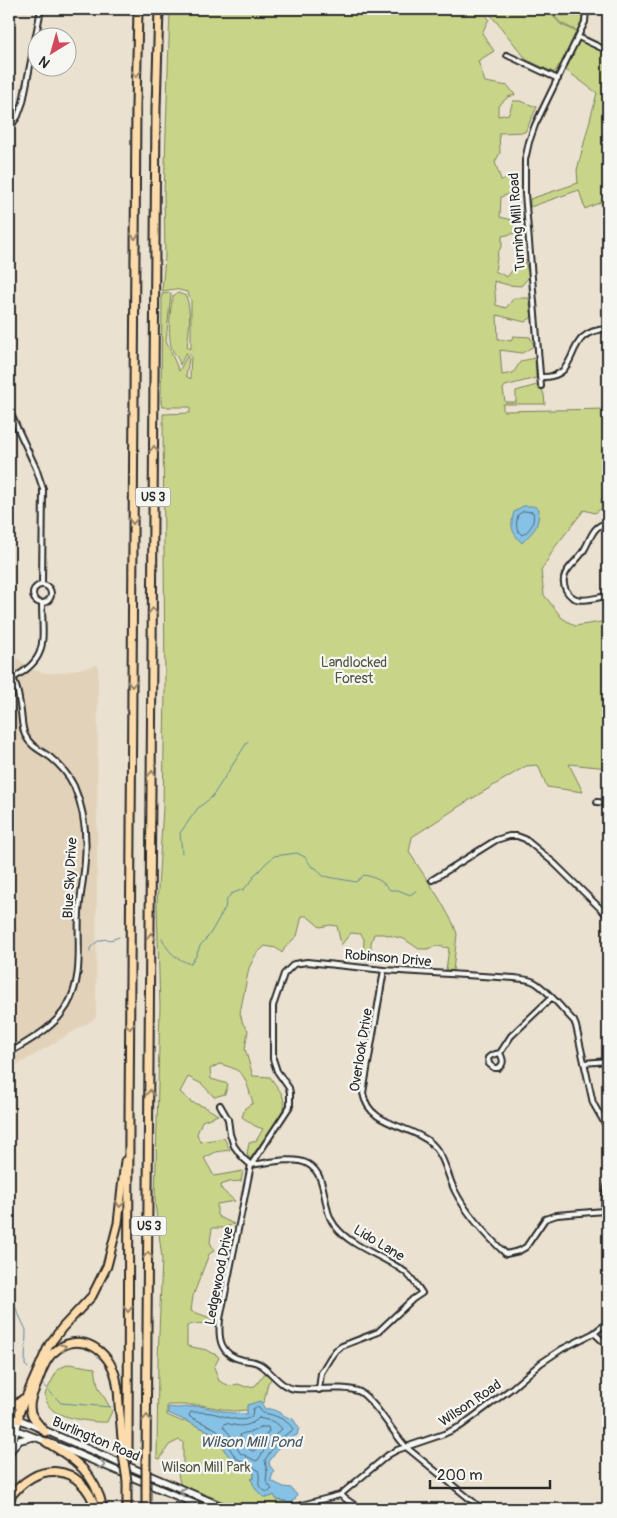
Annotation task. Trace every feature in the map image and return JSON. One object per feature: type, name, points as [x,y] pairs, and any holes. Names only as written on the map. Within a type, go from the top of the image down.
[{"type":"highway","name":"US 3","points":[[126,1456],[138,9]]},
{"type":"highway","name":"US 3","points":[[147,1507],[156,118],[159,9]]},
{"type":"highway","points":[[15,1417],[49,1345],[58,1332],[92,1296],[107,1266],[118,1223],[129,1121]]},
{"type":"highway","points":[[46,1432],[32,1414],[30,1406],[46,1362],[58,1349],[68,1344],[88,1344],[96,1348],[108,1360],[116,1378],[126,1456],[127,1509]]},
{"type":"highway","points":[[9,1408],[16,1405],[27,1395]]},
{"type":"highway","points":[[46,1442],[74,1459],[83,1468],[97,1489],[103,1509]]},
{"type":"highway","points":[[9,1499],[18,1487],[34,1476],[44,1472],[60,1472],[79,1481],[89,1493],[96,1509]]},
{"type":"main road","points":[[9,1436],[15,1417]]},
{"type":"main road","name":"Burlington Road","points":[[15,1417],[228,1509]]},
{"type":"main road","points":[[10,1454],[12,1429]]},
{"type":"main road","name":"Burlington Road","points":[[12,1429],[207,1509]]},
{"type":"main road","points":[[10,1454],[20,1440],[33,1437]]},
{"type":"street","points":[[9,129],[18,116],[23,102],[41,9]]},
{"type":"street","name":"Turning Mill Road","points":[[542,386],[524,166],[526,150],[532,133],[585,22],[586,9]]},
{"type":"street","points":[[578,37],[608,51]]},
{"type":"street","points":[[507,55],[558,79]]},
{"type":"street","points":[[540,376],[551,376],[560,373],[567,366],[581,338],[590,332],[608,329]]},
{"type":"street","points":[[9,410],[36,468],[43,489],[42,584]]},
{"type":"street","points":[[608,523],[598,527],[591,534],[584,552],[568,567],[564,582],[570,595],[581,600],[608,596]]},
{"type":"street","points":[[42,584],[48,587],[51,592],[49,600],[42,603],[35,600],[32,594],[36,586],[42,584]]},
{"type":"street","points":[[13,678],[30,667],[40,653],[42,641],[42,603]]},
{"type":"street","name":"Blue Sky Drive","points":[[9,669],[19,695],[22,727],[25,735],[33,746],[50,757],[66,772],[77,794],[82,810],[86,846],[79,912],[79,962],[77,978],[70,1000],[59,1017],[48,1028],[9,1053]]},
{"type":"street","points":[[597,802],[608,803]]},
{"type":"street","points":[[432,880],[496,840],[517,836],[525,839],[554,864],[608,916]]},
{"type":"street","points":[[604,912],[608,908]]},
{"type":"street","name":"Robinson Drive","points":[[251,1165],[290,1106],[289,1088],[277,1071],[273,1059],[273,1006],[284,974],[294,964],[307,962],[384,970],[526,979],[538,984],[574,1021],[593,1103],[608,1129]]},
{"type":"street","name":"Overlook Drive","points":[[384,970],[363,1093],[364,1100],[372,1111],[380,1119],[419,1135],[432,1144],[443,1160],[455,1192],[483,1231],[506,1254],[526,1247],[545,1219],[556,1215],[604,1211]]},
{"type":"street","points":[[500,1053],[503,1062],[498,1068],[494,1068],[489,1064],[488,1058],[500,1053],[511,1036],[551,998]]},
{"type":"street","points":[[584,1063],[608,1061]]},
{"type":"street","points":[[220,1105],[228,1119],[234,1146],[251,1165]]},
{"type":"street","name":"Lido Lane","points":[[251,1165],[293,1161],[303,1162],[313,1168],[319,1178],[330,1220],[335,1226],[348,1239],[405,1272],[422,1293],[378,1332],[336,1350],[321,1373],[319,1390]]},
{"type":"street","name":"Ledgewood Drive","points":[[251,1165],[220,1319],[219,1337],[223,1347],[230,1354],[260,1364],[288,1387],[302,1390],[352,1390],[361,1392],[369,1399],[406,1447],[482,1509]]},
{"type":"street","points":[[608,1184],[604,1201],[604,1211],[608,1226]]},
{"type":"street","points":[[608,1322],[594,1333],[608,1346]]},
{"type":"street","name":"Wilson Road","points":[[340,1496],[388,1455],[461,1426],[512,1388],[541,1363],[562,1349],[594,1333]]},
{"type":"street","points":[[286,1509],[340,1496],[360,1509]]},
{"type":"shaded area","points":[[9,652],[33,670],[46,673],[60,673],[98,665],[96,1018],[9,1070]]},
{"type":"green space","name":"Landlocked Forest","points":[[170,9],[481,9],[489,19],[482,33],[494,51],[478,61],[485,82],[508,86],[515,95],[508,97],[498,106],[498,116],[509,114],[513,101],[520,101],[537,107],[525,132],[499,133],[500,153],[495,162],[501,180],[516,178],[517,191],[501,197],[500,217],[520,222],[516,233],[502,236],[502,246],[498,252],[495,271],[507,277],[517,264],[519,253],[525,260],[529,277],[521,286],[494,281],[496,305],[506,308],[514,298],[529,298],[532,317],[525,322],[497,315],[498,339],[511,341],[513,336],[530,337],[534,346],[522,353],[500,350],[502,375],[513,373],[521,361],[535,358],[536,378],[505,386],[503,389],[505,402],[516,402],[516,391],[540,384],[545,404],[503,404],[503,411],[608,409],[608,500],[601,499],[602,508],[595,513],[584,510],[555,547],[541,571],[544,595],[562,618],[575,626],[608,621],[608,768],[569,764],[583,792],[547,787],[538,765],[526,766],[412,837],[409,852],[439,898],[457,934],[453,971],[446,970],[449,948],[437,946],[419,949],[404,939],[384,934],[374,934],[371,943],[371,961],[363,960],[364,939],[361,934],[351,933],[341,945],[337,926],[320,927],[307,916],[302,916],[297,936],[286,946],[282,953],[276,948],[265,946],[256,954],[249,968],[240,1013],[243,1024],[248,1030],[245,1049],[253,1076],[270,1077],[282,1094],[285,1105],[276,1122],[250,1159],[247,1154],[249,1143],[256,1141],[263,1129],[242,1117],[245,1108],[253,1103],[246,1082],[240,1073],[228,1066],[219,1064],[210,1069],[211,1079],[228,1084],[225,1094],[214,1097],[202,1084],[188,1077],[180,1092],[191,1102],[205,1107],[218,1115],[202,1121],[197,1134],[200,1142],[224,1138],[230,1150],[216,1152],[204,1158],[214,1176],[243,1171],[241,1181],[221,1185],[222,1190],[235,1201],[217,1204],[217,1215],[234,1224],[223,1228],[212,1228],[210,1242],[214,1251],[209,1254],[193,1296],[191,1311],[216,1320],[210,1323],[187,1326],[187,1346],[207,1350],[218,1356],[219,1358],[214,1367],[219,1381],[230,1386],[238,1384],[246,1387],[255,1386],[266,1372],[272,1378],[268,1383],[264,1402],[247,1410],[233,1411],[201,1405],[167,1405],[167,1415],[183,1422],[184,1420],[213,1433],[239,1466],[254,1473],[254,1478],[251,1479],[272,1496],[274,1495],[277,1500],[287,1502],[288,1504],[286,1505],[288,1506],[277,1509],[242,1509],[181,1485],[178,1473],[179,1467],[183,1462],[183,1442],[179,1440],[169,1445],[160,1459],[157,1458],[162,1258],[155,1203],[160,1007],[157,905],[163,807],[165,690],[163,414],[190,413],[190,407],[162,407],[162,294],[171,293],[166,341],[179,371],[187,356],[189,359],[186,376],[191,379],[191,356],[186,353],[180,365],[171,346],[170,316],[173,296],[178,293],[186,296],[189,308],[187,347],[191,349],[191,300],[187,292],[175,289],[162,291],[165,257],[164,194]]},
{"type":"green space","points":[[486,9],[547,9],[560,24],[608,47],[608,199],[585,209],[579,190],[530,207],[530,199],[578,183],[577,170],[597,93],[559,65],[555,72],[553,72],[527,60]]},
{"type":"green space","points":[[548,9],[554,9],[563,16],[573,9],[583,9],[583,21],[579,32],[561,23]]},
{"type":"green space","points":[[69,1364],[95,1368],[98,1386],[112,1411],[107,1422],[72,1418],[58,1414],[49,1406],[45,1394],[58,1369]]},
{"type":"water","points":[[523,506],[533,506],[539,509],[535,528],[522,543],[514,532],[512,521],[514,512]]},
{"type":"water","name":"Wilson Mill Pond","points":[[260,1401],[265,1409],[272,1409],[293,1419],[299,1428],[297,1435],[288,1440],[269,1462],[274,1471],[271,1481],[291,1488],[297,1495],[291,1504],[288,1504],[286,1501],[277,1500],[274,1495],[266,1497],[260,1494],[251,1479],[254,1478],[254,1473],[233,1461],[213,1433],[168,1413],[168,1407],[200,1406],[232,1413],[247,1414],[247,1405]]},
{"type":"waterway","points":[[182,853],[180,833],[198,808],[212,797],[248,741]]},
{"type":"waterway","points":[[162,938],[173,954],[180,960],[190,964],[225,908],[227,899],[231,894],[243,890],[254,878],[253,876],[274,856],[297,853],[305,857],[312,867],[316,868],[323,876],[356,882],[364,875],[379,880],[390,890],[398,890],[410,895],[417,890]]},
{"type":"waterway","points":[[90,952],[90,948],[98,941],[119,937]]},
{"type":"waterway","points":[[9,1294],[26,1330],[25,1365],[28,1368]]},
{"type":"waterway","points":[[43,1385],[61,1403],[111,1407]]},
{"type":"park label","name":"Wilson Mill Park","points":[[206,1467]]}]
